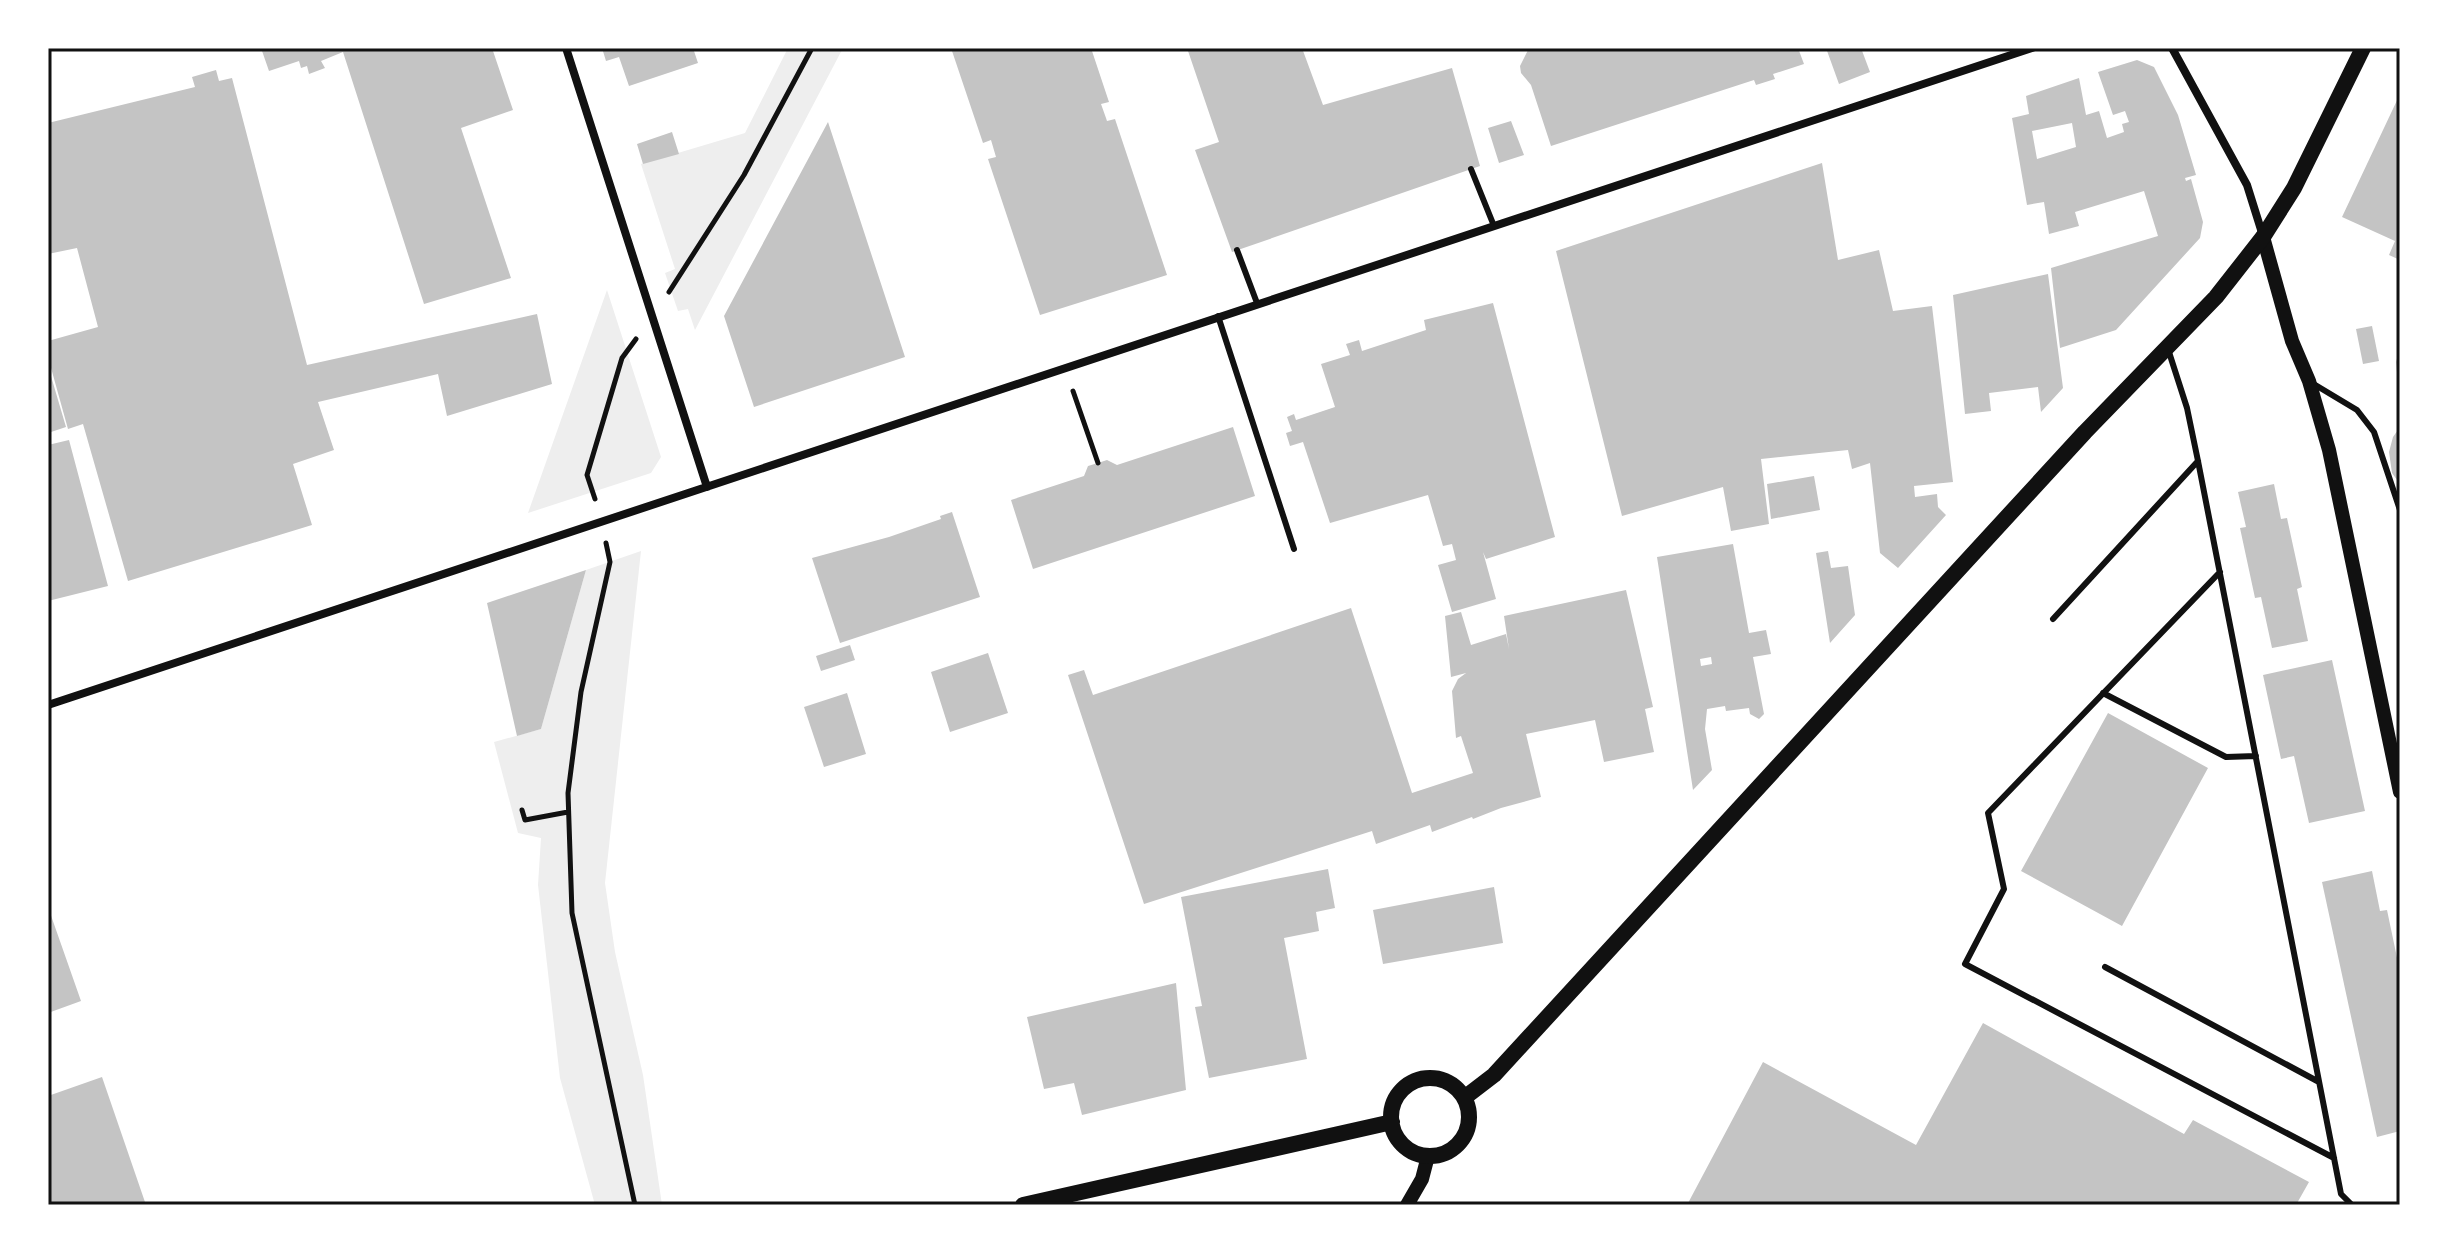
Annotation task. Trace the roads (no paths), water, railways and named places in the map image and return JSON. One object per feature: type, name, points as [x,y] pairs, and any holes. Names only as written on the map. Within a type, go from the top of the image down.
[{"type":"main road","points":[[1464,1098],[1494,1075],[2167,346],[2216,297],[2263,237],[2294,188],[2363,48]]},
{"type":"main road","points":[[1431,1078],[1444,1081],[1455,1087],[1464,1098],[1469,1111],[1469,1125],[1464,1138],[1454,1148],[1428,1156],[1415,1153],[1396,1135],[1392,1109],[1397,1097],[1417,1081],[1431,1078]]},
{"type":"main road","points":[[1023,1205],[1392,1122]]},
{"type":"street","points":[[566,48],[707,487]]},
{"type":"street","points":[[48,705],[2032,48]]},
{"type":"street","points":[[2172,48],[2247,185],[2292,341],[2309,381],[2329,450],[2400,792]]},
{"type":"street","points":[[1407,1205],[1422,1179],[1428,1156]]},
{"type":"lane","points":[[1471,169],[1494,226]]},
{"type":"lane","points":[[1237,250],[1257,303]]},
{"type":"lane","points":[[1218,316],[1294,549]]},
{"type":"lane","points":[[2167,346],[2187,408],[2198,461],[2341,1194],[2352,1205]]},
{"type":"lane","points":[[2309,381],[2357,410],[2374,432],[2400,510]]},
{"type":"lane","points":[[2053,619],[2198,461]]},
{"type":"lane","points":[[2220,572],[1988,813],[2004,889],[1965,964],[2334,1158]]},
{"type":"lane","points":[[2103,693],[2226,757],[2256,756]]},
{"type":"lane","points":[[2105,967],[2319,1082]]}]
